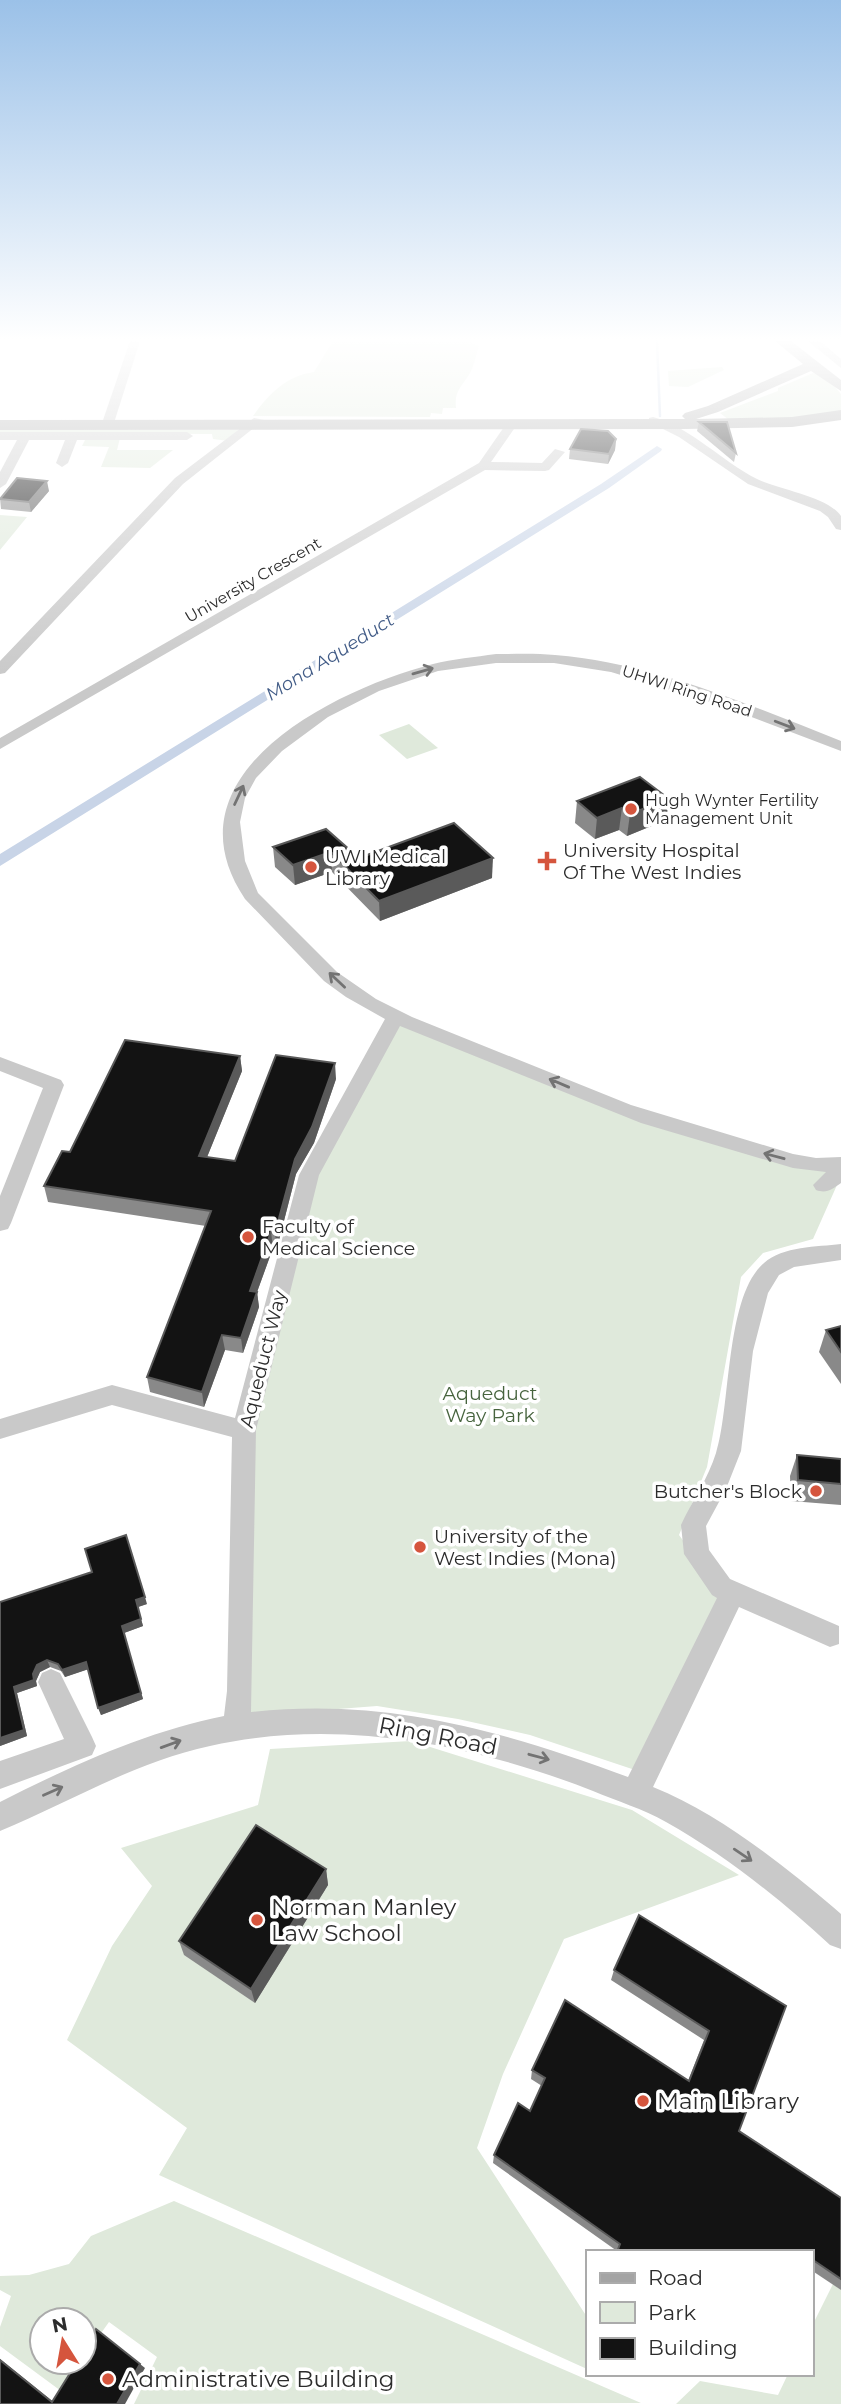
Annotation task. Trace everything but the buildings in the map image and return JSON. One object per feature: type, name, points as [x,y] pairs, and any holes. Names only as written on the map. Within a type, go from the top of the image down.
[{"type":"street","points":[[0,484],[16,453]]},
{"type":"street","points":[[62,463],[66,453]]},
{"type":"street","points":[[0,670],[179,481],[215,453]]},
{"type":"street","name":"University Crescent","points":[[0,744],[483,466],[492,453]]},
{"type":"street","points":[[483,466],[545,467],[558,453]]},
{"type":"street","points":[[710,453],[752,481],[824,508],[834,514],[841,526]]},
{"type":"street","name":"UHWI Ring Road","points":[[841,746],[683,686],[636,672],[565,658],[475,660],[433,668],[381,685],[314,719],[260,763],[245,781],[234,804],[231,820],[232,852],[251,897],[348,991],[394,1017],[612,1105],[770,1155],[816,1166],[841,1164]]},
{"type":"street","name":"Aqueduct Way","points":[[236,1727],[240,1691],[244,1430],[309,1175],[394,1017]]},
{"type":"street","points":[[0,1065],[54,1085],[0,1223]]},
{"type":"street","points":[[823,1185],[841,1172]]},
{"type":"street","points":[[830,1635],[721,1587],[697,1554],[693,1525],[714,1489],[729,1451],[742,1351],[757,1291],[771,1269],[790,1259],[841,1252]]},
{"type":"street","points":[[0,1429],[112,1395],[244,1430]]},
{"type":"street","points":[[635,1794],[733,1592]]},
{"type":"street","points":[[0,1775],[82,1746],[51,1682]]},
{"type":"street","name":"Ring Road","points":[[0,1817],[51,1791],[195,1736],[236,1727],[362,1722],[458,1736],[553,1761],[678,1812],[764,1869],[841,1934]]},
{"type":"green space","points":[[107,453],[169,453],[150,468],[101,467]]},
{"type":"green space","points":[[0,515],[27,517],[0,550]]},
{"type":"green space","points":[[409,724],[438,748],[407,759],[379,735]]},
{"type":"green space","name":"Aqueduct Way Park","points":[[398,1022],[480,1055],[841,1176],[813,1239],[763,1253],[741,1277],[707,1467],[679,1535],[724,1596],[638,1771],[530,1735],[458,1719],[377,1706],[246,1716],[255,1412],[314,1175]]},
{"type":"green space","points":[[411,1741],[632,1810],[739,1875],[564,1939],[503,2074],[477,2148],[586,2315],[586,2369],[159,2175],[187,2128],[67,2040],[112,1946],[152,1886],[121,1848],[258,1805],[270,1749]]},
{"type":"green space","points":[[174,2201],[641,2403],[134,2404],[157,2357],[109,2322],[98,2337],[98,2306],[28,2306],[28,2367],[0,2346],[0,2327],[11,2296],[0,2290],[0,2276],[29,2275],[69,2264],[91,2236]]},
{"type":"green space","points":[[833,2284],[841,2290],[841,2404],[676,2404],[700,2381],[778,2395],[787,2376],[813,2376],[813,2324]]},
{"type":"green space","points":[[41,2376],[71,2376],[61,2391]]},
{"type":"waterway","name":"Mona Aqueduct","points":[[0,861],[605,486],[651,453]]},
{"type":"place","name":"Hugh Wynter Fertility Management Unit","points":[[631,809]]},
{"type":"place","name":"University Hospital Of The West Indies","points":[[547,861]]},
{"type":"place","name":"UWI Medical Library","points":[[311,867]]},
{"type":"place","name":"Faculty of Medical Science","points":[[248,1237]]},
{"type":"place","name":"Butcher's Block","points":[[816,1491]]},
{"type":"place","name":"University of the West Indies (Mona)","points":[[420,1547]]},
{"type":"place","name":"Norman Manley Law School","points":[[257,1920]]},
{"type":"place","name":"Main Library","points":[[643,2101]]},
{"type":"place","name":"Administrative Building","points":[[108,2379]]}]
